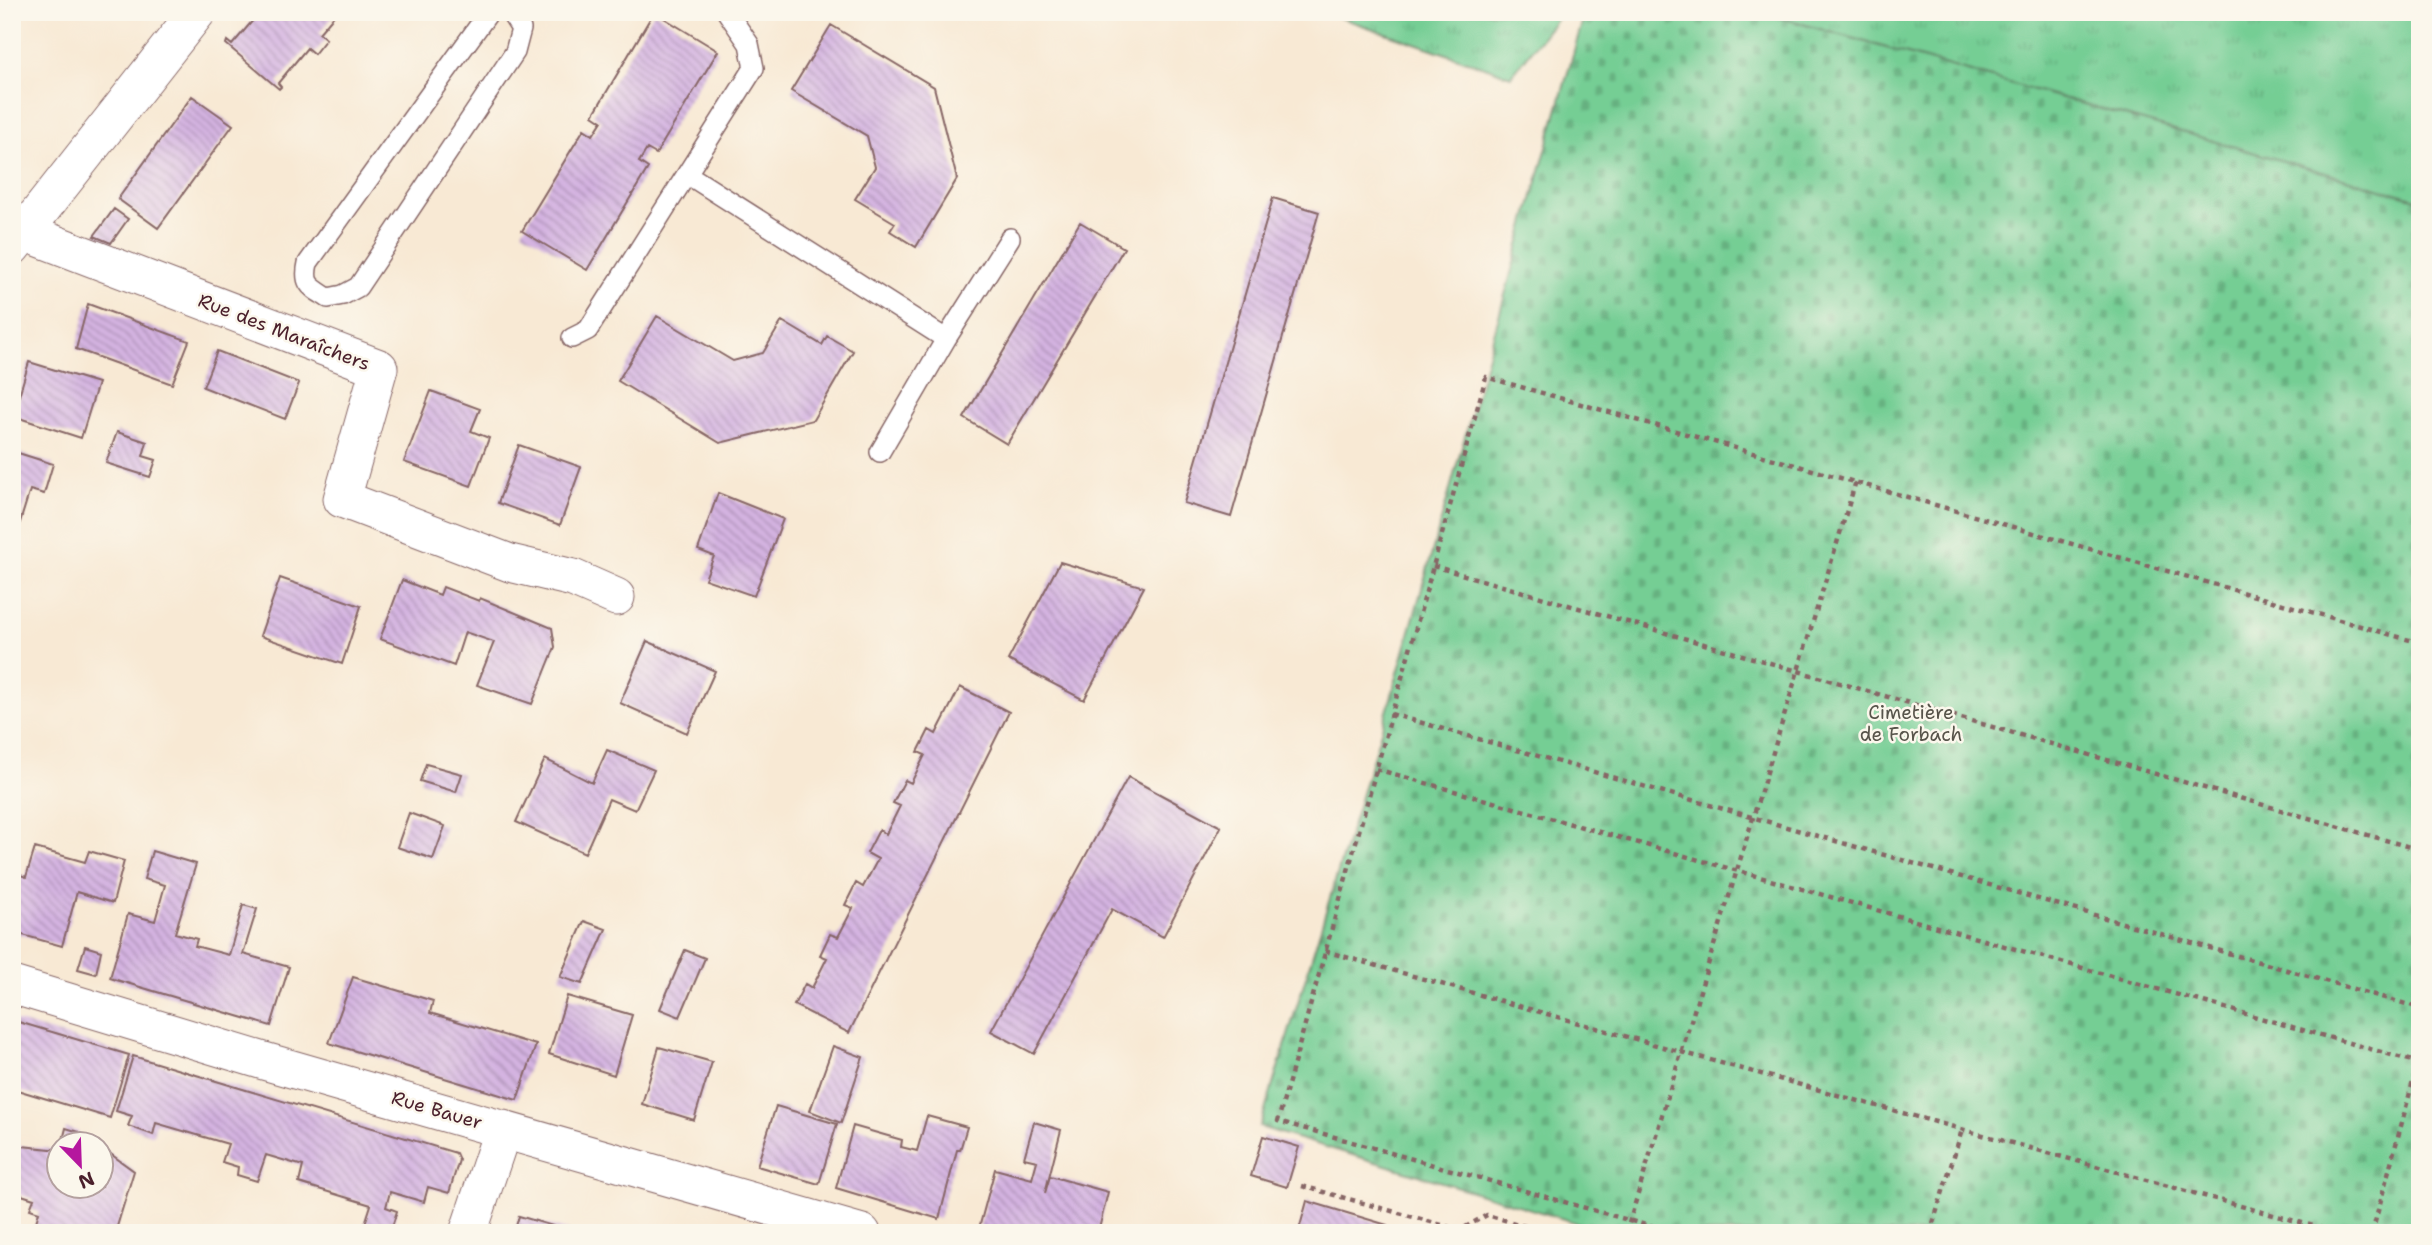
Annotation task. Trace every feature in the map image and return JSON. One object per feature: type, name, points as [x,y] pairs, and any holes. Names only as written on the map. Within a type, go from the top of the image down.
[{"type":"street","name":"Rue des Maraîchers","points":[[197,12],[18,240],[379,368],[342,499],[509,563],[573,579],[617,597]]},
{"type":"street","name":"Rue Bauer","points":[[12,985],[862,1233]]},
{"type":"street","points":[[468,1233],[503,1129]]},
{"type":"lane","points":[[489,12],[308,263],[305,275],[310,287],[328,298],[343,295],[358,287],[515,52],[521,29],[510,12]]},
{"type":"lane","points":[[572,338],[588,330],[754,68],[749,44],[727,12]]},
{"type":"lane","points":[[687,174],[946,339]]},
{"type":"lane","points":[[880,452],[946,339],[1010,238]]},
{"type":"path","points":[[1674,1233],[1278,1121],[1486,377],[2420,643]]},
{"type":"path","points":[[1626,1233],[1856,481]]},
{"type":"path","points":[[1433,566],[2420,850]]},
{"type":"path","points":[[1391,714],[2420,1008]]},
{"type":"path","points":[[1376,769],[2419,1063],[2372,1233]]},
{"type":"path","points":[[1325,951],[2339,1233]]},
{"type":"path","points":[[1930,1233],[1962,1130]]},
{"type":"path","points":[[1302,1186],[1460,1230],[1487,1215],[1549,1233]]},
{"type":"green space","points":[[1324,12],[1562,12],[1511,76]]},
{"type":"green space","name":"Cimetière de Forbach","points":[[1585,12],[1760,12],[2420,200],[2420,1233],[1610,1233],[1260,1127],[1389,705]]},
{"type":"green space","points":[[1760,12],[2420,12],[2420,200]]},
{"type":"building","points":[[260,12],[337,12],[319,33],[326,39],[314,54],[307,48],[278,83],[281,87],[279,89],[226,44],[227,41],[232,45]]},
{"type":"building","points":[[654,12],[718,51],[656,154],[647,149],[639,162],[648,168],[587,270],[522,231],[584,129],[593,135],[602,121],[593,115]]},
{"type":"building","points":[[831,25],[934,87],[957,179],[916,247],[890,231],[895,223],[855,199],[875,167],[867,136],[791,91]]},
{"type":"building","points":[[192,96],[233,125],[158,228],[118,199]]},
{"type":"building","points":[[1273,198],[1319,212],[1231,517],[1184,503]]},
{"type":"building","points":[[114,209],[128,219],[111,243],[94,236]]},
{"type":"building","points":[[1080,222],[1124,248],[1007,444],[964,418]]},
{"type":"building","points":[[88,304],[189,341],[172,384],[76,349]]},
{"type":"building","points":[[657,316],[733,361],[763,353],[782,321],[822,345],[827,336],[853,351],[813,420],[720,443],[618,381]]},
{"type":"building","points":[[217,351],[299,383],[285,419],[203,387]]},
{"type":"building","points":[[29,362],[98,383],[81,438],[13,416]]},
{"type":"building","points":[[431,391],[480,409],[471,431],[489,438],[471,486],[404,462]]},
{"type":"building","points":[[117,432],[147,442],[143,456],[156,460],[150,477],[106,463]]},
{"type":"building","points":[[519,445],[581,467],[560,525],[498,503]]},
{"type":"building","points":[[12,451],[53,464],[44,494],[30,490],[17,532],[12,531]]},
{"type":"building","points":[[718,493],[783,519],[754,596],[705,579],[714,556],[698,550]]},
{"type":"building","points":[[1060,562],[1144,587],[1084,700],[1008,660]]},
{"type":"building","points":[[280,578],[361,606],[342,664],[260,636]]},
{"type":"building","points":[[402,580],[440,595],[443,587],[479,601],[480,598],[552,628],[555,647],[532,704],[477,685],[494,642],[465,632],[454,666],[380,639]]},
{"type":"building","points":[[647,641],[715,671],[687,733],[620,703]]},
{"type":"building","points":[[960,687],[1009,712],[849,1033],[794,1005],[805,984],[812,988],[827,958],[820,955],[830,934],[838,937],[853,908],[845,905],[856,883],[863,887],[878,859],[867,853],[879,830],[886,834],[900,806],[893,803],[905,780],[911,783],[925,755],[918,752],[929,730],[936,734]]},
{"type":"building","points":[[607,750],[654,770],[635,810],[609,799],[585,853],[516,822],[545,759],[592,783]]},
{"type":"building","points":[[426,764],[462,774],[456,792],[420,781]]},
{"type":"building","points":[[1128,777],[1221,827],[1163,937],[1112,909],[1034,1054],[991,1031]]},
{"type":"building","points":[[409,813],[445,826],[433,859],[397,847]]},
{"type":"building","points":[[35,848],[85,862],[89,851],[124,861],[113,903],[77,892],[62,946],[12,932],[12,872],[26,877]]},
{"type":"building","points":[[152,851],[196,864],[175,933],[197,939],[195,946],[229,955],[243,905],[257,909],[243,954],[289,967],[271,1026],[110,978],[128,914],[155,921],[165,885],[144,879]]},
{"type":"building","points":[[584,921],[606,929],[582,984],[560,977]]},
{"type":"building","points":[[85,946],[101,951],[96,974],[78,969]]},
{"type":"building","points":[[685,950],[705,958],[680,1017],[660,1009]]},
{"type":"building","points":[[353,977],[433,1001],[430,1013],[536,1045],[517,1100],[329,1043]]},
{"type":"building","points":[[567,996],[632,1015],[614,1075],[549,1054]]},
{"type":"building","points":[[12,1020],[129,1055],[110,1118],[14,1089],[12,1094]]},
{"type":"building","points":[[833,1046],[863,1057],[841,1123],[810,1111]]},
{"type":"building","points":[[659,1047],[712,1062],[694,1120],[642,1104]]},
{"type":"building","points":[[133,1056],[456,1153],[459,1160],[449,1193],[428,1187],[424,1202],[390,1192],[386,1207],[397,1211],[390,1233],[362,1233],[371,1205],[299,1183],[303,1166],[266,1155],[257,1181],[237,1175],[238,1167],[222,1162],[228,1144],[156,1123],[153,1135],[128,1126],[132,1116],[116,1111]]},
{"type":"building","points":[[776,1106],[837,1124],[819,1184],[757,1166]]},
{"type":"building","points":[[927,1116],[967,1127],[960,1150],[957,1150],[939,1219],[836,1188],[853,1126],[902,1140],[901,1147],[917,1151]]},
{"type":"building","points":[[1034,1122],[1061,1130],[1045,1193],[1050,1176],[1108,1192],[1098,1233],[978,1232],[995,1169],[1032,1179],[1037,1161],[1024,1158]]},
{"type":"building","points":[[1263,1136],[1299,1147],[1287,1187],[1251,1176]]},
{"type":"building","points":[[12,1145],[46,1149],[46,1200],[116,1200],[116,1158],[134,1171],[115,1233],[45,1233],[34,1229],[39,1212],[30,1209],[34,1199],[12,1192]]},
{"type":"building","points":[[1307,1201],[1387,1225],[1385,1233],[1304,1233],[1299,1230]]},
{"type":"building","points":[[519,1216],[573,1232],[573,1233],[514,1233]]}]
